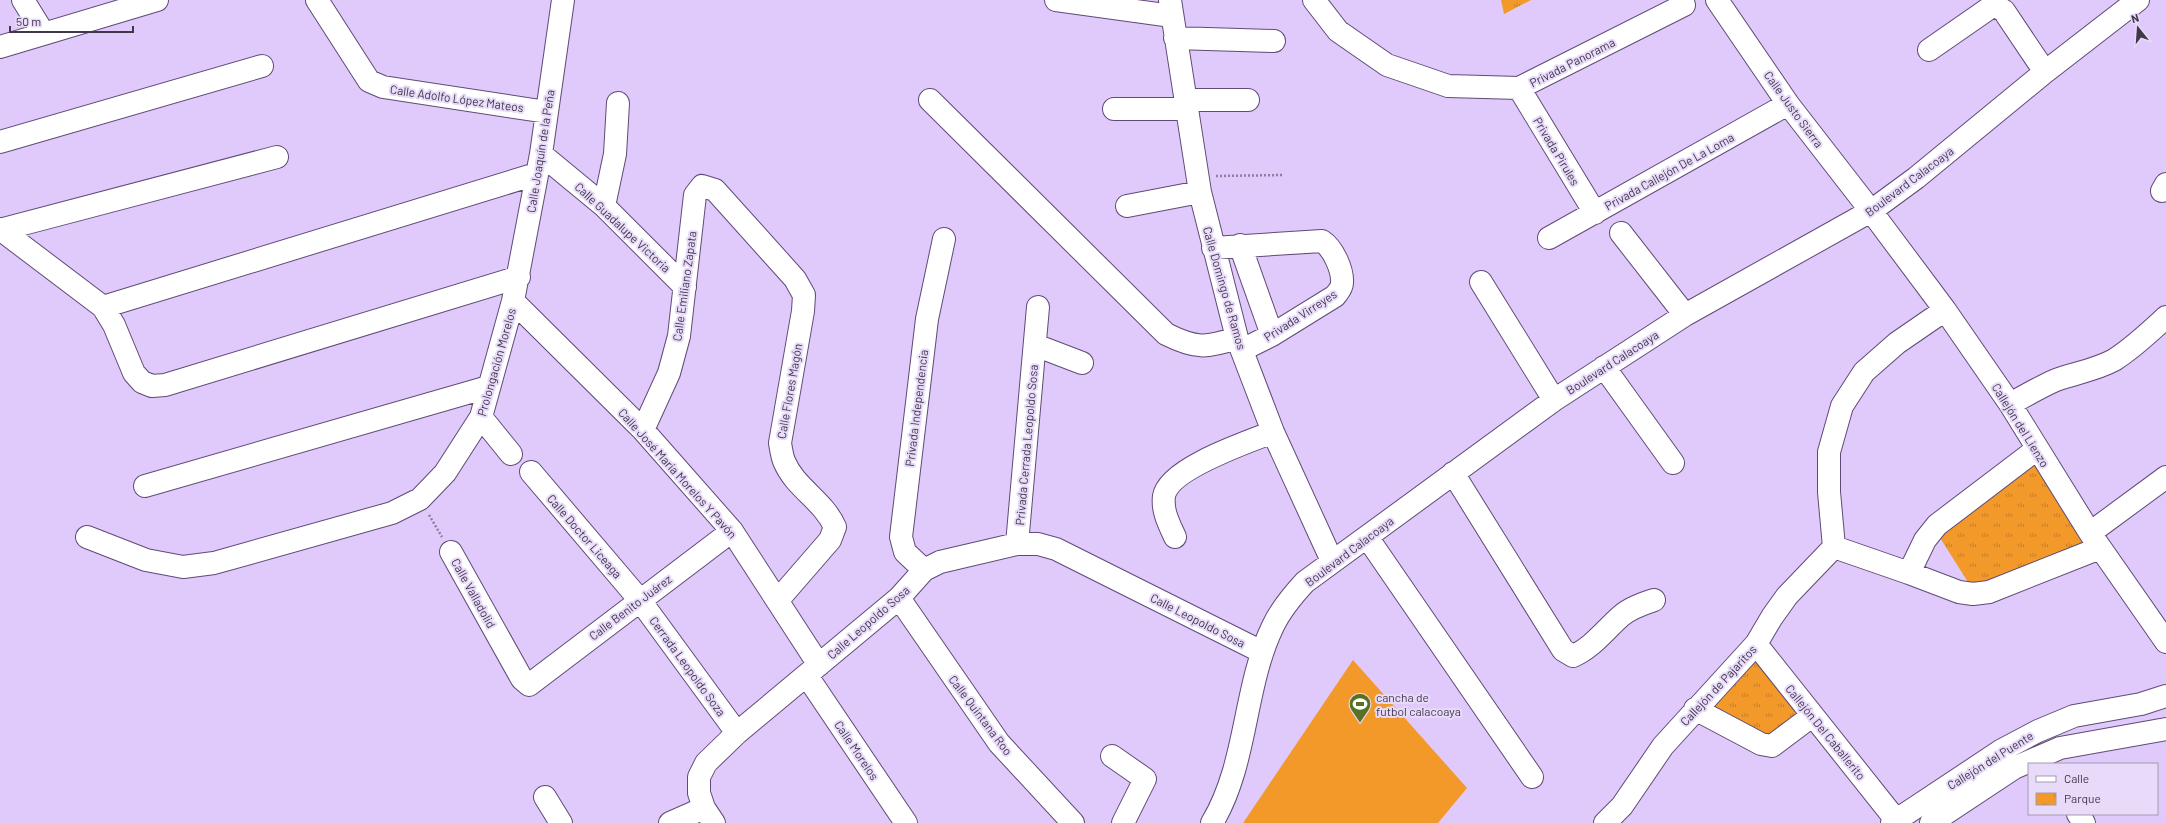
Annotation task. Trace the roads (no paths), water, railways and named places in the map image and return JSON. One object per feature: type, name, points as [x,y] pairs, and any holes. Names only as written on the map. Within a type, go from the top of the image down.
[{"type":"street","points":[[23,0],[44,34]]},
{"type":"street","points":[[0,47],[157,0]]},
{"type":"street","name":"Calle Adolfo López Mateos","points":[[317,0],[369,81],[383,87],[547,112]]},
{"type":"street","name":"Calle Joaquín de la Peña","points":[[513,301],[519,277],[547,112],[563,0]]},
{"type":"street","points":[[1056,0],[1171,8]]},
{"type":"street","name":"Privada Panorama","points":[[1314,0],[1338,31],[1388,65],[1448,86],[1519,88],[1684,5]]},
{"type":"street","name":"Boulevard Calacoaya","points":[[1212,823],[1220,810],[1234,770],[1262,652],[1273,625],[1288,600],[1305,582],[1554,400],[1604,367],[1685,315],[1871,211],[1916,178],[2045,72],[2138,0]]},
{"type":"street","name":"Calle Justo Sierra","points":[[1721,1],[1788,104],[1871,211]]},
{"type":"street","points":[[1930,50],[1991,7],[1998,6],[2004,11],[2045,72]]},
{"type":"street","name":"Calle Domingo de Ramos","points":[[1171,8],[1198,184],[1213,248],[1240,344],[1273,432],[1332,561]]},
{"type":"street","points":[[1175,38],[1274,41]]},
{"type":"street","points":[[0,142],[262,66]]},
{"type":"street","name":"Privada Pirules","points":[[1519,88],[1595,213]]},
{"type":"street","name":"Privada Virreyes","points":[[930,100],[1166,334],[1187,344],[1211,346],[1240,344],[1272,335],[1335,296],[1340,290],[1342,275],[1332,251],[1322,241],[1240,245],[1213,248]]},
{"type":"street","points":[[1114,109],[1248,100]]},
{"type":"street","points":[[604,206],[615,154],[618,103]]},
{"type":"street","name":"Privada Callejón De La Loma","points":[[1549,238],[1788,104]]},
{"type":"street","points":[[1,230],[277,157]]},
{"type":"street","points":[[103,307],[538,164]]},
{"type":"street","name":"Calle Guadalupe Victoria","points":[[538,164],[604,206],[685,287]]},
{"type":"street","points":[[1127,206],[1198,184]]},
{"type":"street","name":"Calle Emiliano Zapata","points":[[643,430],[669,373],[679,336],[695,195],[702,186]]},
{"type":"street","name":"Calle Flores Magón","points":[[702,186],[714,190],[795,279],[804,295],[804,311],[780,443],[784,461],[794,479],[829,514],[835,527],[830,540],[778,600]]},
{"type":"street","name":"Callejón del Lienzo","points":[[1871,211],[1945,310],[2010,404],[2095,541],[2166,642]]},
{"type":"street","points":[[1,230],[103,307],[114,325],[134,373],[142,382],[152,386],[165,385],[519,277]]},
{"type":"street","points":[[1621,233],[1685,315]]},
{"type":"street","name":"Privada Independencia","points":[[924,570],[905,552],[901,537],[927,320],[944,239]]},
{"type":"street","points":[[1240,245],[1272,335]]},
{"type":"street","points":[[1481,282],[1554,400]]},
{"type":"street","name":"Calle José María Morelos Y Pavón","points":[[513,301],[643,430],[732,531],[778,600],[813,670]]},
{"type":"street","name":"Prolongación Morelos","points":[[87,537],[146,560],[183,567],[214,563],[392,513],[420,499],[445,473],[481,417],[488,387],[513,301]]},
{"type":"street","name":"Privada Cerrada Leopoldo Sosa","points":[[1017,544],[1038,307]]},
{"type":"street","points":[[1945,310],[1897,343],[1864,372],[1842,406],[1829,452],[1829,492],[1834,547],[1909,572],[1959,592],[1973,594],[1989,592],[2095,541],[2166,477]]},
{"type":"street","points":[[2010,404],[2037,388],[2114,360],[2166,317]]},
{"type":"street","name":"Privada Cerrada Leopoldo Sosa","points":[[1035,345],[1082,363]]},
{"type":"street","points":[[1604,367],[1672,463]]},
{"type":"street","points":[[144,486],[488,387]]},
{"type":"street","points":[[481,417],[511,454]]},
{"type":"street","points":[[1175,537],[1165,516],[1164,495],[1176,478],[1195,465],[1273,432]]},
{"type":"street","points":[[1909,572],[1925,540],[1937,526],[2037,449]]},
{"type":"street","name":"Calle Doctor Liceaga","points":[[531,472],[639,600]]},
{"type":"street","points":[[1453,473],[1563,650],[1573,656],[1584,652],[1622,616],[1634,608],[1654,600]]},
{"type":"street","name":"Calle Benito Juárez","points":[[530,685],[639,600],[732,531]]},
{"type":"street","points":[[1367,537],[1532,777]]},
{"type":"street","name":"Calle Leopoldo Sosa","points":[[670,823],[709,815],[699,793],[699,777],[706,763],[737,733],[899,598],[924,570],[940,562],[1017,544],[1038,544],[1056,549],[1262,652]]},
{"type":"street","name":"Callejón de Pajaritos","points":[[1605,823],[1622,806],[1663,746],[1695,709],[1756,644],[1772,617],[1787,596],[1834,547]]},
{"type":"street","name":"Calle Valladolid","points":[[451,552],[522,679],[530,685]]},
{"type":"street","name":"Calle Quintana Roo","points":[[899,598],[999,743],[1073,823]]},
{"type":"street","name":"Cerrada Leopoldo Soza","points":[[639,600],[737,733]]},
{"type":"street","name":"Callejón Del Caballerito","points":[[1756,644],[1894,821]]},
{"type":"street","name":"Calle Morelos","points":[[813,670],[906,823]]},
{"type":"street","name":"Callejón del Puente","points":[[1894,821],[2002,750],[2038,730],[2074,716],[2141,704],[2166,696]]},
{"type":"street","points":[[1695,709],[1761,744],[1772,746],[1812,716]]},
{"type":"street","points":[[2039,761],[2060,748],[2166,729]]},
{"type":"street","points":[[1112,756],[1145,779],[1125,822]]},
{"type":"street","points":[[1931,823],[2014,768],[2028,764]]},
{"type":"street","points":[[545,797],[561,823]]},
{"type":"place","name":"cancha de futbol calacoaya","points":[[1360,724]]}]
